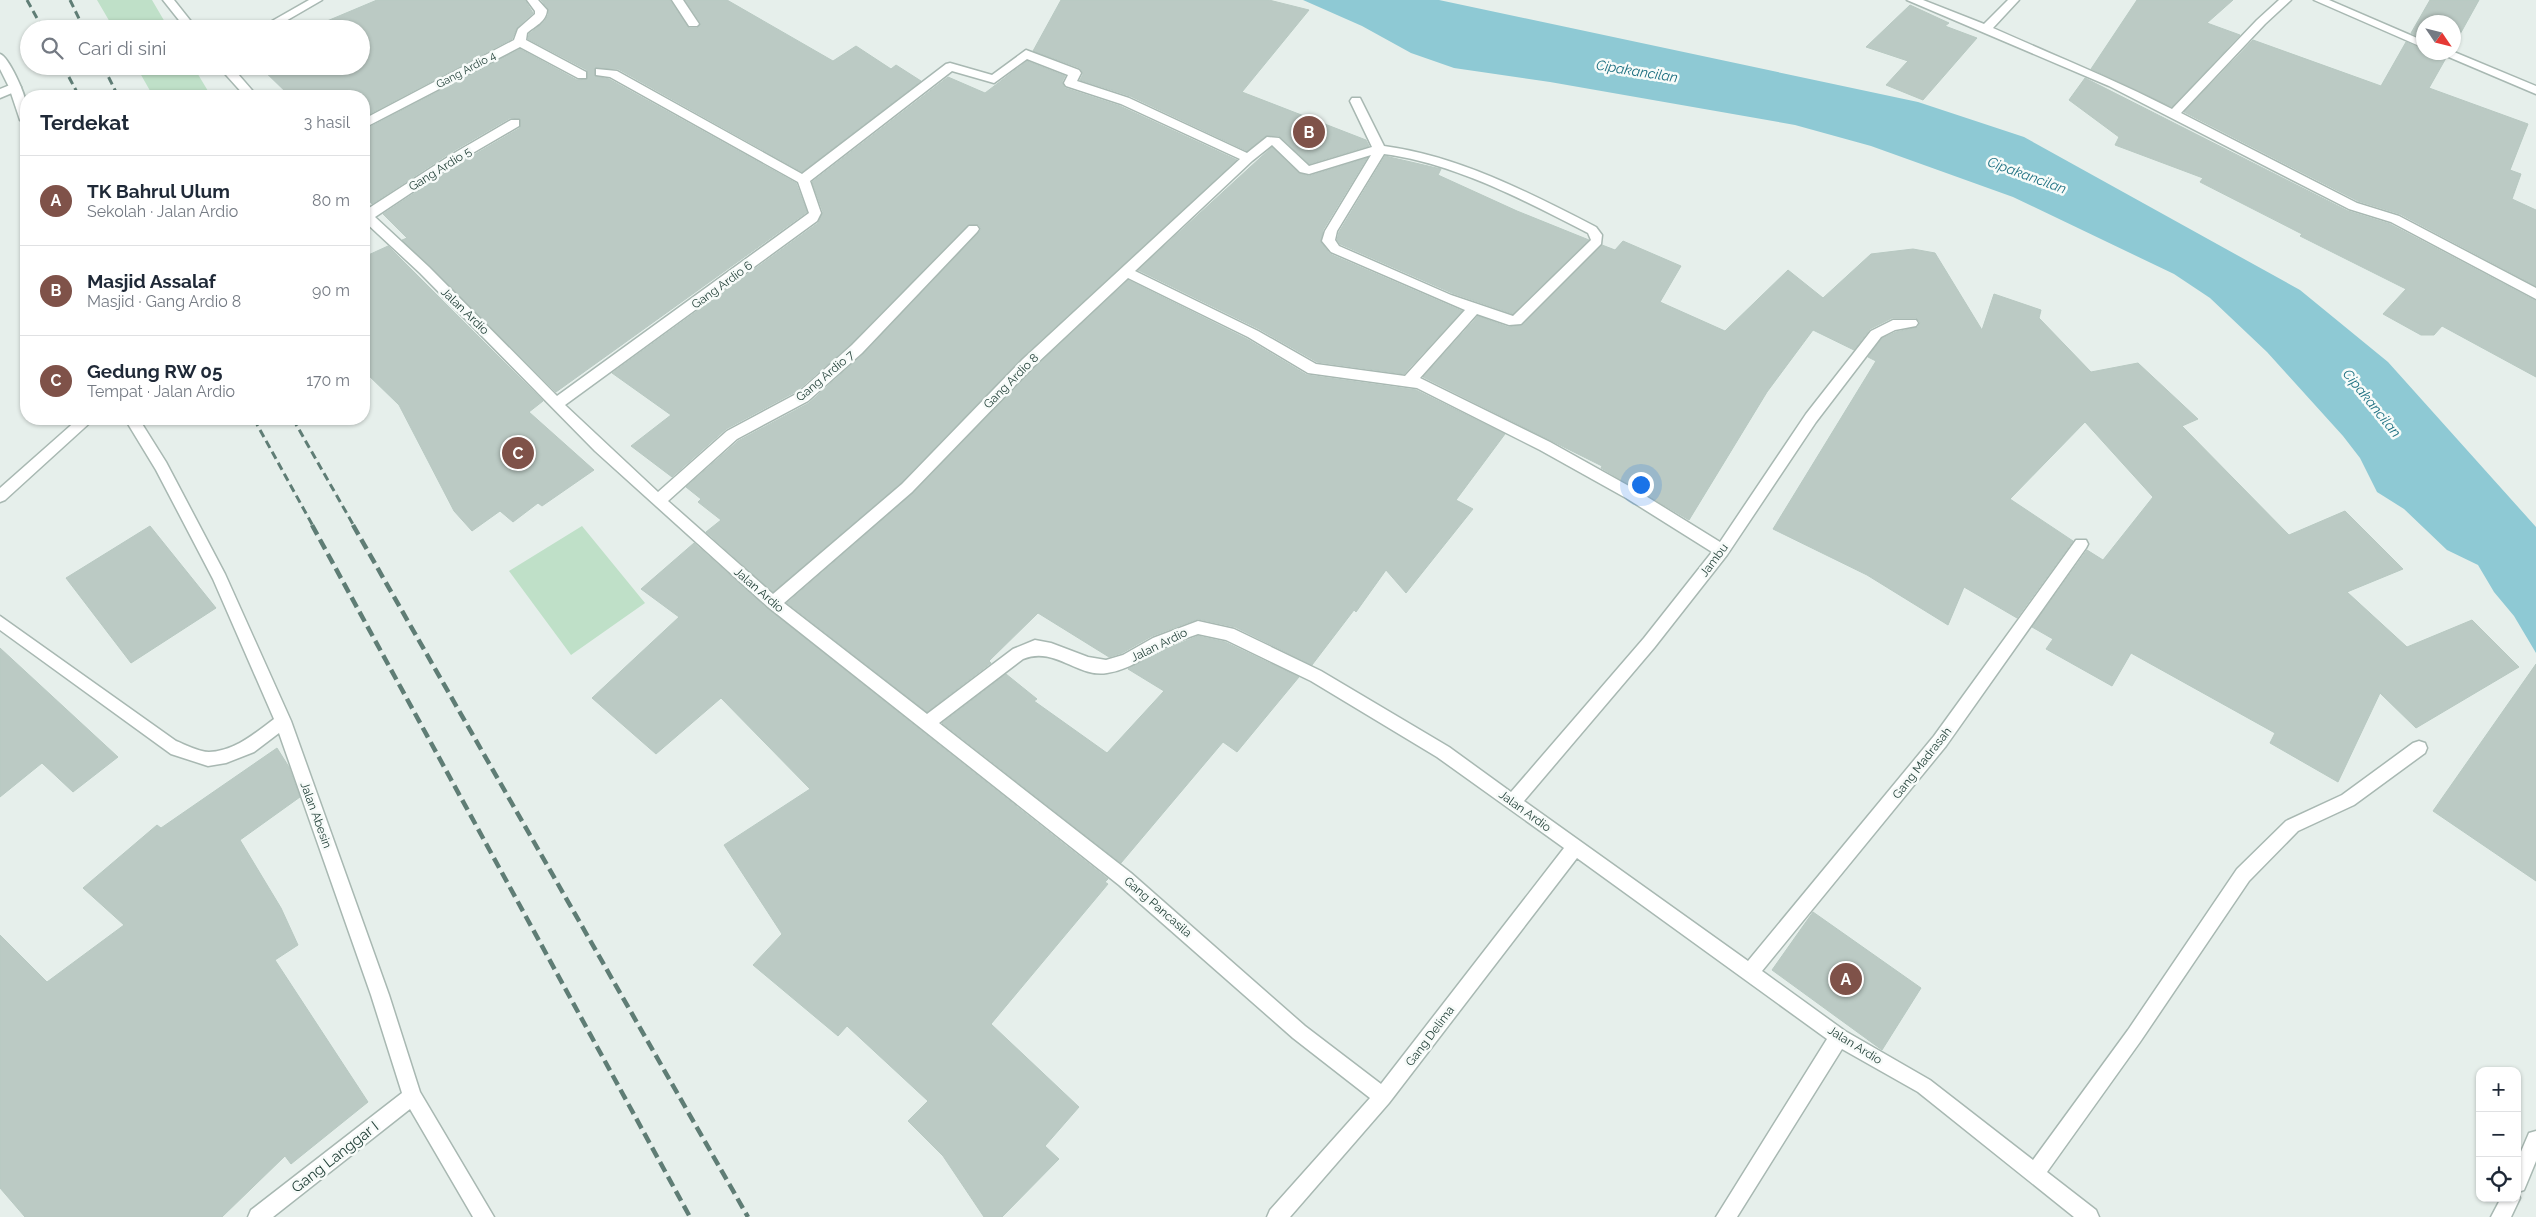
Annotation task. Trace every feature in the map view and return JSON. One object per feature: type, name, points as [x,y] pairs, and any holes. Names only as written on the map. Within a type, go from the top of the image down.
[{"type":"street","points":[[168,0],[185,20]]},
{"type":"street","points":[[280,20],[317,0]]},
{"type":"street","points":[[532,0],[541,10],[541,14],[520,34],[520,42],[582,75]]},
{"type":"street","points":[[677,0],[693,24]]},
{"type":"street","points":[[1912,0],[1938,8],[2077,71],[2113,83],[2353,206],[2395,219],[2536,294]]},
{"type":"street","points":[[1985,30],[2014,0]]},
{"type":"street","points":[[2174,114],[2261,22],[2286,0]]},
{"type":"street","points":[[2319,0],[2416,42]]},
{"type":"street","name":"Gang Ardio 4","points":[[370,121],[520,42]]},
{"type":"street","points":[[600,72],[613,74],[803,180],[950,67],[994,79],[1026,54],[1075,73],[1070,82],[1126,101],[1248,158]]},
{"type":"street","points":[[0,58],[15,86],[20,101]]},
{"type":"street","points":[[2461,60],[2536,90]]},
{"type":"street","points":[[232,75],[246,90]]},
{"type":"street","points":[[0,94],[15,86]]},
{"type":"street","points":[[1356,101],[1380,150]]},
{"type":"street","name":"Gang Ardio 5","points":[[370,212],[515,123]]},
{"type":"street","name":"Gang Ardio 8","points":[[773,603],[907,488],[1028,363],[1267,142],[1273,140],[1304,169],[1310,170],[1340,159],[1380,150]]},
{"type":"street","points":[[1380,150],[1420,158],[1463,171],[1545,205],[1592,230],[1596,235],[1597,241],[1520,318],[1509,320],[1474,308],[1335,249],[1328,242],[1331,231],[1380,150]]},
{"type":"street","name":"Gang Ardio 6","points":[[556,404],[813,218],[815,213],[803,180]]},
{"type":"street","name":"Jalan Ardio","points":[[370,220],[483,327],[556,404],[773,603],[858,672],[927,723],[1018,654],[1036,647],[1051,650],[1086,664],[1106,667],[1127,661],[1158,643],[1198,627],[1229,634],[1316,676],[1443,752],[1574,848],[1839,1036],[1924,1086],[2089,1217]]},
{"type":"street","name":"Gang Ardio 7","points":[[659,500],[732,435],[803,397],[824,380],[857,349],[871,332],[973,229]]},
{"type":"street","points":[[1127,272],[1253,334],[1313,369],[1420,383],[1545,446],[1631,494],[1722,551]]},
{"type":"street","points":[[1408,381],[1474,308]]},
{"type":"street","name":"Jambu","points":[[1513,802],[1649,643],[1722,551],[1811,418],[1876,334],[1893,325],[1911,323]]},
{"type":"street","points":[[0,496],[80,425]]},
{"type":"street","name":"Jalan Abesin","points":[[136,425],[161,466],[220,578],[282,721],[380,995],[412,1096],[484,1217]]},
{"type":"street","name":"Gang Madrasah","points":[[1750,972],[1940,741],[2081,544]]},
{"type":"street","points":[[0,622],[171,747],[208,759],[226,756],[248,747],[282,721]]},
{"type":"street","name":"Gang Pancasila","points":[[927,723],[1125,879],[1299,1032],[1383,1097]]},
{"type":"street","points":[[2035,1173],[2134,1036],[2243,875],[2292,826],[2348,800],[2419,748]]},
{"type":"street","name":"Gang Delima","points":[[1277,1217],[1383,1097],[1574,848]]},
{"type":"street","points":[[1726,1217],[1839,1036]]},
{"type":"street","name":"Gang Langgar I","points":[[258,1217],[412,1096]]},
{"type":"street","points":[[2521,1174],[2536,1140]]},
{"type":"street","points":[[2501,1217],[2508,1202]]},
{"type":"green space","points":[[97,0],[152,0],[164,20],[109,20]]},
{"type":"green space","points":[[141,75],[198,75],[207,90],[150,90]]},
{"type":"green space","points":[[582,526],[645,603],[571,655],[509,571]]},
{"type":"water","name":"Cipakancilan","points":[[1303,0],[1439,0],[1918,102],[2024,137],[2300,290],[2388,362],[2536,527],[2536,653],[2514,616],[2494,592],[2478,565],[2447,550],[2404,509],[2377,492],[2360,458],[2343,436],[2267,352],[2210,298],[2174,274],[2013,197],[1871,146],[1795,125],[1550,82],[1454,68],[1411,53],[1362,26]]},
{"type":"building","points":[[377,0],[525,0],[533,13],[517,28],[512,39],[370,114],[370,90],[284,90],[268,75],[370,75],[370,20],[329,20]]},
{"type":"building","points":[[541,0],[670,0],[689,28],[697,28],[701,24],[685,0],[727,0],[833,61],[856,46],[891,69],[896,65],[921,81],[802,172],[618,69],[595,68],[595,76],[609,79],[796,183],[807,212],[556,392],[402,240],[407,238],[383,214],[460,163],[520,128],[520,119],[510,118],[450,153],[372,204],[370,202],[370,127],[520,49],[577,80],[587,79],[587,70],[528,39],[529,34],[544,22],[548,15],[548,9]]},
{"type":"building","points":[[1061,0],[1269,0],[1309,10],[1242,92],[1366,140],[1369,146],[1309,164],[1279,136],[1266,136],[1247,151],[1130,96],[1080,80],[1083,74],[1080,68],[1033,51]]},
{"type":"building","points":[[2137,0],[2233,0],[2207,23],[2240,35],[2172,107],[2091,69]]},
{"type":"building","points":[[2430,0],[2479,0],[2461,32],[2461,15],[2421,15]]},
{"type":"building","points":[[1910,5],[1949,23],[1945,26],[1977,38],[1923,100],[1886,85],[1908,61],[1866,47]]},
{"type":"building","points":[[2416,24],[2416,35],[2411,33]]},
{"type":"building","points":[[2253,40],[2381,86],[2406,42],[2416,46],[2416,60],[2445,60],[2429,88],[2528,124],[2510,170],[2521,174],[2512,199],[2536,210],[2536,286],[2400,214],[2358,201],[2184,112]]},
{"type":"building","points":[[1027,61],[1065,76],[1062,82],[1065,88],[1120,106],[1237,160],[1022,358],[901,483],[773,592],[706,532],[721,520],[698,502],[701,499],[686,487],[738,441],[809,403],[863,354],[981,230],[979,225],[968,225],[851,344],[797,391],[726,429],[672,477],[631,446],[671,415],[612,373],[818,223],[823,212],[812,182],[948,77],[985,93]]},
{"type":"building","points":[[2085,78],[2348,211],[2390,224],[2536,301],[2536,377],[2442,326],[2434,335],[2421,335],[2383,314],[2406,289],[2300,236],[2302,234],[2200,182],[2203,178],[2115,145],[2119,137],[2069,100]]},
{"type":"building","points":[[1272,147],[1299,173],[1309,176],[1367,158],[1323,230],[1321,242],[1330,254],[1462,311],[1404,374],[1317,362],[1259,329],[1138,270]]},
{"type":"building","points":[[1385,156],[1441,169],[1438,175],[1517,211],[1589,240],[1513,314],[1452,293],[1340,244],[1337,240],[1339,232]]},
{"type":"building","points":[[1623,241],[1681,266],[1660,302],[1725,331],[1788,270],[1823,298],[1871,254],[1913,249],[1935,253],[1982,330],[1994,294],[2041,310],[2039,318],[2091,372],[2138,363],[2198,419],[2182,426],[2289,535],[2345,511],[2403,569],[2347,592],[2407,647],[2472,620],[2519,667],[2416,728],[2380,693],[2338,782],[2270,743],[2275,733],[2131,653],[2112,686],[2046,649],[2053,639],[2032,627],[2087,550],[2103,560],[2153,497],[2085,422],[2010,499],[2073,541],[2017,618],[1964,587],[1948,625],[1867,575],[1773,529],[1876,361],[1868,357],[1882,338],[1896,332],[1918,327],[1920,322],[1916,318],[1892,318],[1870,329],[1854,350],[1813,330],[1767,392],[1689,520],[1601,468],[1602,466],[1423,377],[1478,316],[1508,327],[1522,325],[1602,245],[1615,250]]},
{"type":"building","points":[[388,246],[543,401],[529,412],[594,470],[542,506],[538,503],[513,522],[500,511],[472,531],[454,511],[399,405],[370,377],[370,254]]},
{"type":"building","points":[[1128,280],[1247,339],[1307,375],[1416,390],[1505,434],[1456,500],[1473,509],[1406,593],[1386,570],[1356,612],[1354,610],[1312,665],[1235,627],[1198,619],[1152,636],[1122,653],[1109,657],[1038,613],[989,661],[991,663],[927,712],[787,603],[913,493],[1034,368]]},
{"type":"building","points":[[150,526],[216,608],[131,663],[66,578]]},
{"type":"building","points":[[694,543],[767,608],[1108,879],[1105,882],[1108,884],[991,1024],[1079,1107],[1045,1146],[1059,1159],[1002,1217],[984,1217],[943,1156],[908,1121],[928,1101],[847,1026],[838,1036],[753,965],[782,934],[724,845],[810,789],[721,698],[656,754],[592,698],[679,617],[641,589]]},
{"type":"building","points":[[1198,636],[1225,642],[1299,677],[1237,752],[1223,742],[1121,863],[942,723],[1006,674],[1037,699],[1034,701],[1107,753],[1164,691],[1128,669],[1168,648]]},
{"type":"building","points":[[0,648],[118,757],[73,792],[42,763],[0,797]]},
{"type":"building","points":[[2536,664],[2536,881],[2433,811]]},
{"type":"building","points":[[277,748],[289,767],[300,797],[240,840],[281,908],[298,945],[275,960],[368,1102],[291,1164],[285,1156],[222,1217],[25,1217],[0,1188],[0,935],[47,982],[124,925],[83,888],[157,825],[161,828]]},
{"type":"building","points":[[1813,912],[1921,988],[1882,1050],[1772,970]]},
{"type":"railway","points":[[27,0],[38,20]]},
{"type":"railway","points":[[70,0],[80,20]]},
{"type":"railway","points":[[68,75],[76,90]]},
{"type":"railway","points":[[108,75],[115,90]]},
{"type":"railway","points":[[257,425],[313,526]]},
{"type":"railway","points":[[296,425],[354,526]]},
{"type":"railway","points":[[312,525],[690,1217]]},
{"type":"railway","points":[[353,525],[748,1217]]},
{"type":"place","name":"Masjid Assalaf","points":[[1309,132]]},
{"type":"place","name":"Gedung RW 05","points":[[518,453]]},
{"type":"place","name":"TK Bahrul Ulum","points":[[1846,979]]}]
